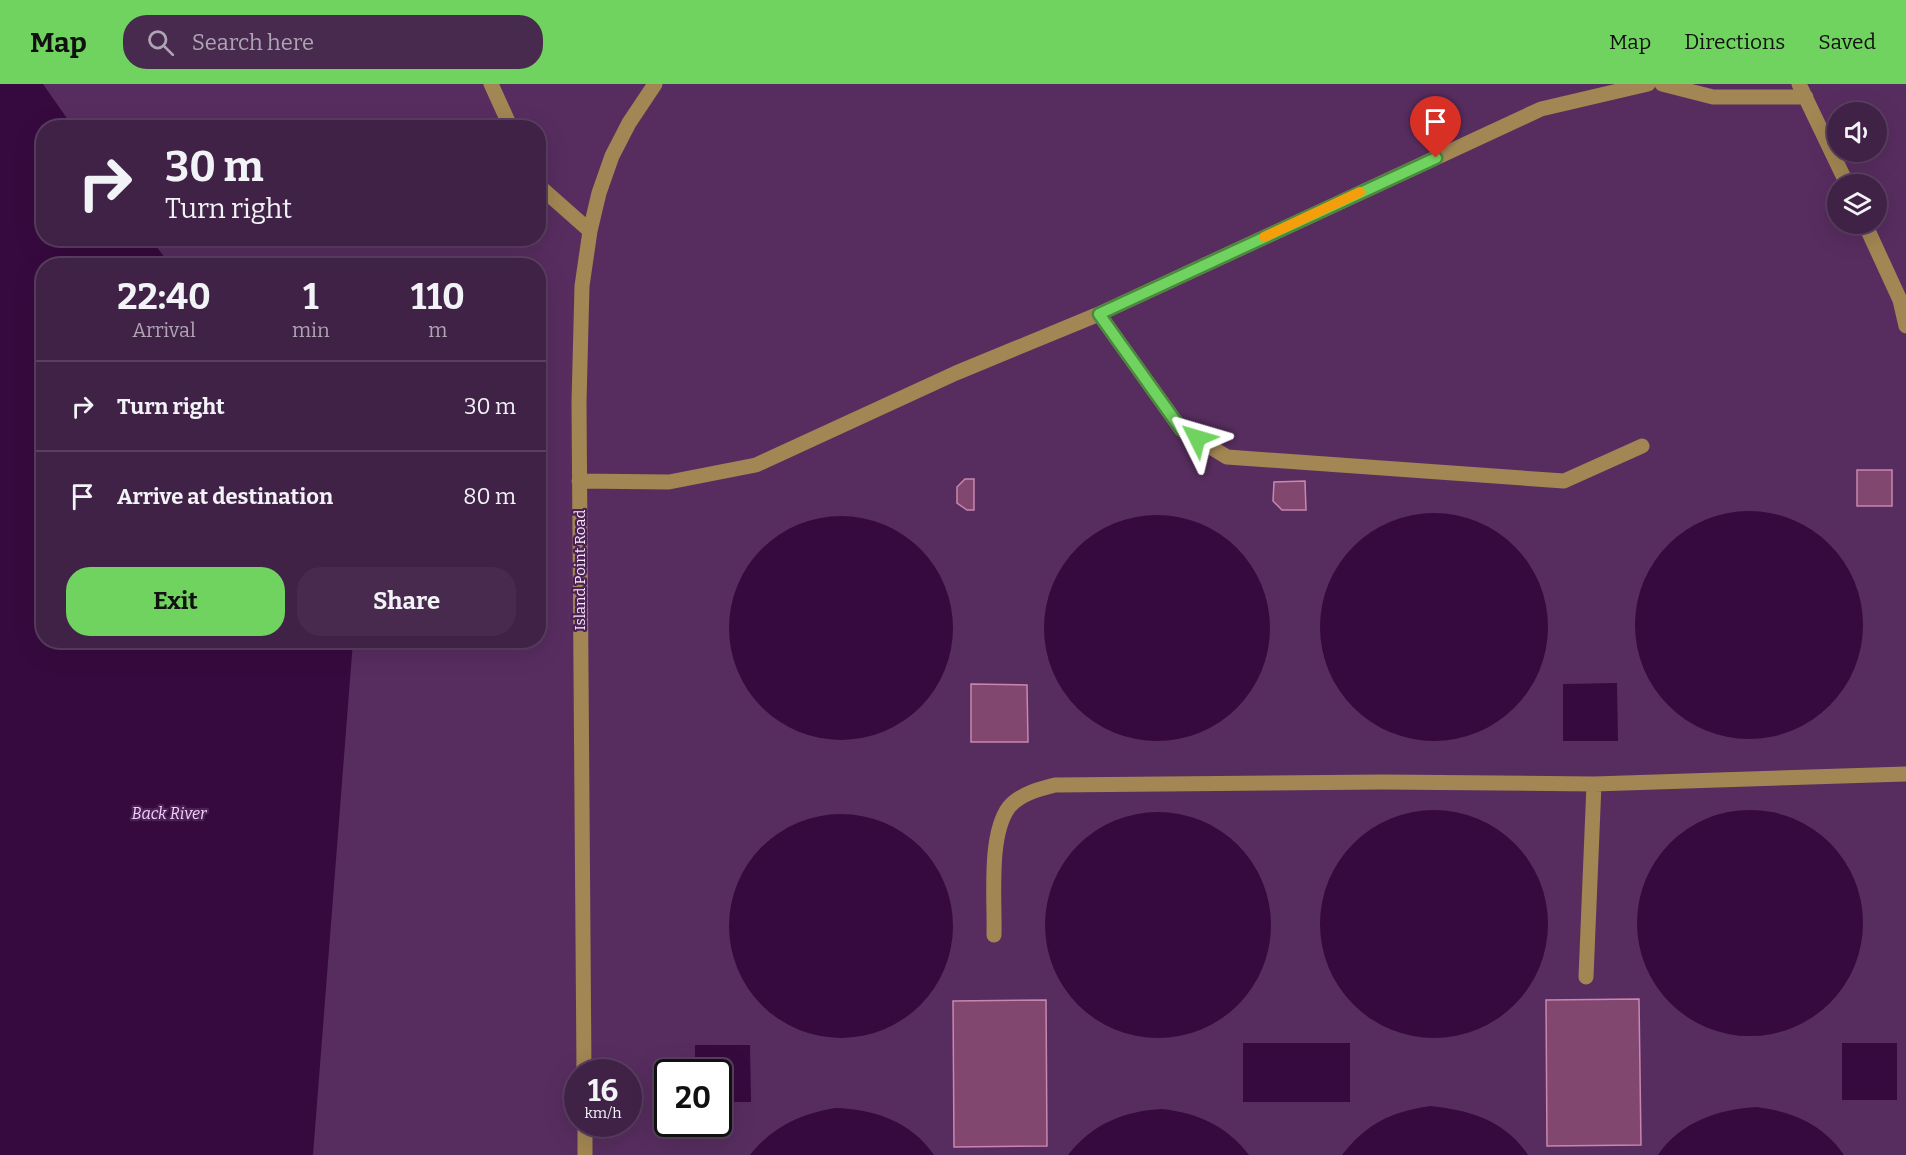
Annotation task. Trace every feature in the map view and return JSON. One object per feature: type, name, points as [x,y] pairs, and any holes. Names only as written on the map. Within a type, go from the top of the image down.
[{"type":"street","points":[[491,84],[507,120]]},
{"type":"street","name":"Island Point Road","points":[[584,1059],[579,481],[579,346],[582,286],[590,231],[599,193],[612,156],[655,84]]},
{"type":"street","points":[[579,481],[669,482],[756,465],[956,373],[1099,314],[1541,109],[1648,84]]},
{"type":"street","points":[[1662,84],[1713,97],[1803,91],[1842,174]]},
{"type":"street","points":[[546,192],[590,231]]},
{"type":"street","points":[[1870,234],[1900,300],[1906,326]]},
{"type":"street","points":[[1099,314],[1181,429],[1227,457],[1564,480],[1642,446]]},
{"type":"street","points":[[994,935],[996,845],[999,825],[1011,805],[1031,792],[1055,785],[1383,782],[1594,784],[1906,774]]},
{"type":"street","points":[[1586,977],[1594,784]]},
{"type":"street","points":[[585,1137],[585,1155]]},
{"type":"street","points":[[589,1137],[597,1155]]},
{"type":"water","name":"Back River","points":[[0,84],[43,84],[68,120],[36,120],[36,246],[156,246],[165,258],[36,258],[36,648],[352,648],[313,1155],[0,1155]]},
{"type":"water","points":[[1749,511],[1771,513],[1793,520],[1812,530],[1837,553],[1849,571],[1858,592],[1863,625],[1861,647],[1854,669],[1844,688],[1821,713],[1803,725],[1782,734],[1749,739],[1727,737],[1705,730],[1686,720],[1661,697],[1649,679],[1640,658],[1635,625],[1637,603],[1644,581],[1654,562],[1677,537],[1695,525],[1716,516]]},
{"type":"water","points":[[1434,513],[1456,515],[1478,522],[1497,532],[1515,546],[1529,564],[1539,583],[1546,605],[1548,627],[1546,649],[1539,671],[1529,690],[1515,708],[1497,722],[1478,732],[1456,739],[1434,741],[1412,739],[1390,732],[1371,722],[1353,708],[1339,690],[1329,671],[1322,649],[1320,627],[1322,605],[1329,583],[1339,564],[1353,546],[1371,532],[1390,522],[1412,515]]},
{"type":"water","points":[[1157,515],[1179,517],[1200,524],[1220,534],[1237,548],[1251,565],[1261,585],[1268,606],[1270,628],[1268,650],[1261,671],[1251,691],[1237,708],[1220,722],[1200,732],[1179,739],[1157,741],[1135,739],[1114,732],[1094,722],[1077,708],[1063,691],[1053,671],[1046,650],[1044,628],[1046,606],[1053,585],[1063,565],[1077,548],[1094,534],[1114,524],[1135,517]]},
{"type":"water","points":[[830,516],[852,516],[874,520],[894,529],[912,541],[928,557],[949,595],[953,628],[949,661],[945,671],[928,699],[912,715],[874,736],[852,740],[830,740],[808,736],[788,727],[770,715],[754,699],[733,661],[729,639],[729,617],[733,595],[742,575],[754,557],[770,541],[808,520]]},
{"type":"water","points":[[1617,683],[1618,741],[1563,741],[1563,684]]},
{"type":"water","points":[[1434,810],[1467,815],[1488,824],[1506,836],[1522,852],[1534,870],[1543,891],[1548,924],[1543,957],[1534,978],[1522,996],[1506,1012],[1488,1024],[1467,1033],[1434,1038],[1401,1033],[1380,1024],[1362,1012],[1346,996],[1334,978],[1325,957],[1320,924],[1325,891],[1334,870],[1346,852],[1362,836],[1380,824],[1401,815]]},
{"type":"water","points":[[1739,810],[1761,810],[1793,818],[1803,823],[1822,835],[1838,851],[1855,880],[1861,901],[1863,923],[1861,945],[1855,966],[1838,995],[1822,1011],[1793,1028],[1761,1036],[1739,1036],[1707,1028],[1697,1023],[1678,1011],[1662,995],[1645,966],[1637,934],[1637,912],[1645,880],[1650,870],[1662,851],[1678,835],[1707,818]]},
{"type":"water","points":[[1158,812],[1191,817],[1201,821],[1221,831],[1238,845],[1252,862],[1262,882],[1266,892],[1271,925],[1266,958],[1262,968],[1252,988],[1238,1005],[1221,1019],[1201,1029],[1191,1033],[1158,1038],[1125,1033],[1115,1029],[1095,1019],[1078,1005],[1064,988],[1054,968],[1050,958],[1045,925],[1050,892],[1054,882],[1064,862],[1078,845],[1095,831],[1115,821],[1125,817]]},
{"type":"water","points":[[841,814],[863,816],[894,827],[920,847],[940,873],[951,904],[953,926],[951,948],[940,979],[920,1005],[894,1025],[863,1036],[841,1038],[819,1036],[788,1025],[762,1005],[742,979],[731,948],[729,926],[731,904],[742,873],[762,847],[788,827],[819,816]]},
{"type":"water","points":[[1243,1043],[1350,1043],[1350,1102],[1243,1102]]},
{"type":"water","points":[[1842,1043],[1897,1043],[1897,1100],[1842,1100]]},
{"type":"water","points":[[695,1045],[750,1045],[751,1102],[732,1102],[732,1059],[695,1059]]},
{"type":"water","points":[[1430,1106],[1459,1110],[1497,1125],[1519,1143],[1528,1155],[1342,1155],[1361,1135],[1381,1121],[1403,1112]]},
{"type":"water","points":[[1757,1107],[1783,1112],[1806,1121],[1827,1135],[1844,1155],[1658,1155],[1677,1134],[1702,1119],[1715,1114]]},
{"type":"water","points":[[835,1108],[877,1114],[903,1125],[925,1143],[934,1155],[750,1155],[777,1129],[810,1114]]},
{"type":"water","points":[[1162,1109],[1188,1114],[1211,1123],[1231,1136],[1249,1155],[1068,1155],[1087,1135],[1110,1121],[1148,1110]]},
{"type":"building","points":[[1857,470],[1892,470],[1892,506],[1857,506]]},
{"type":"building","points":[[965,479],[974,479],[974,510],[967,510],[957,503],[957,487]]},
{"type":"building","points":[[1305,481],[1306,510],[1282,510],[1273,501],[1274,482]]},
{"type":"building","points":[[971,684],[1027,685],[1028,742],[971,742]]},
{"type":"building","points":[[1639,999],[1641,1145],[1547,1146],[1546,1000]]},
{"type":"building","points":[[1046,1000],[1047,1146],[954,1147],[953,1001]]},
{"type":"slow traffic","points":[[1264,237],[1360,192]]},
{"type":"route","points":[[1197,438],[1181,429],[1099,314],[1436,158]]}]
